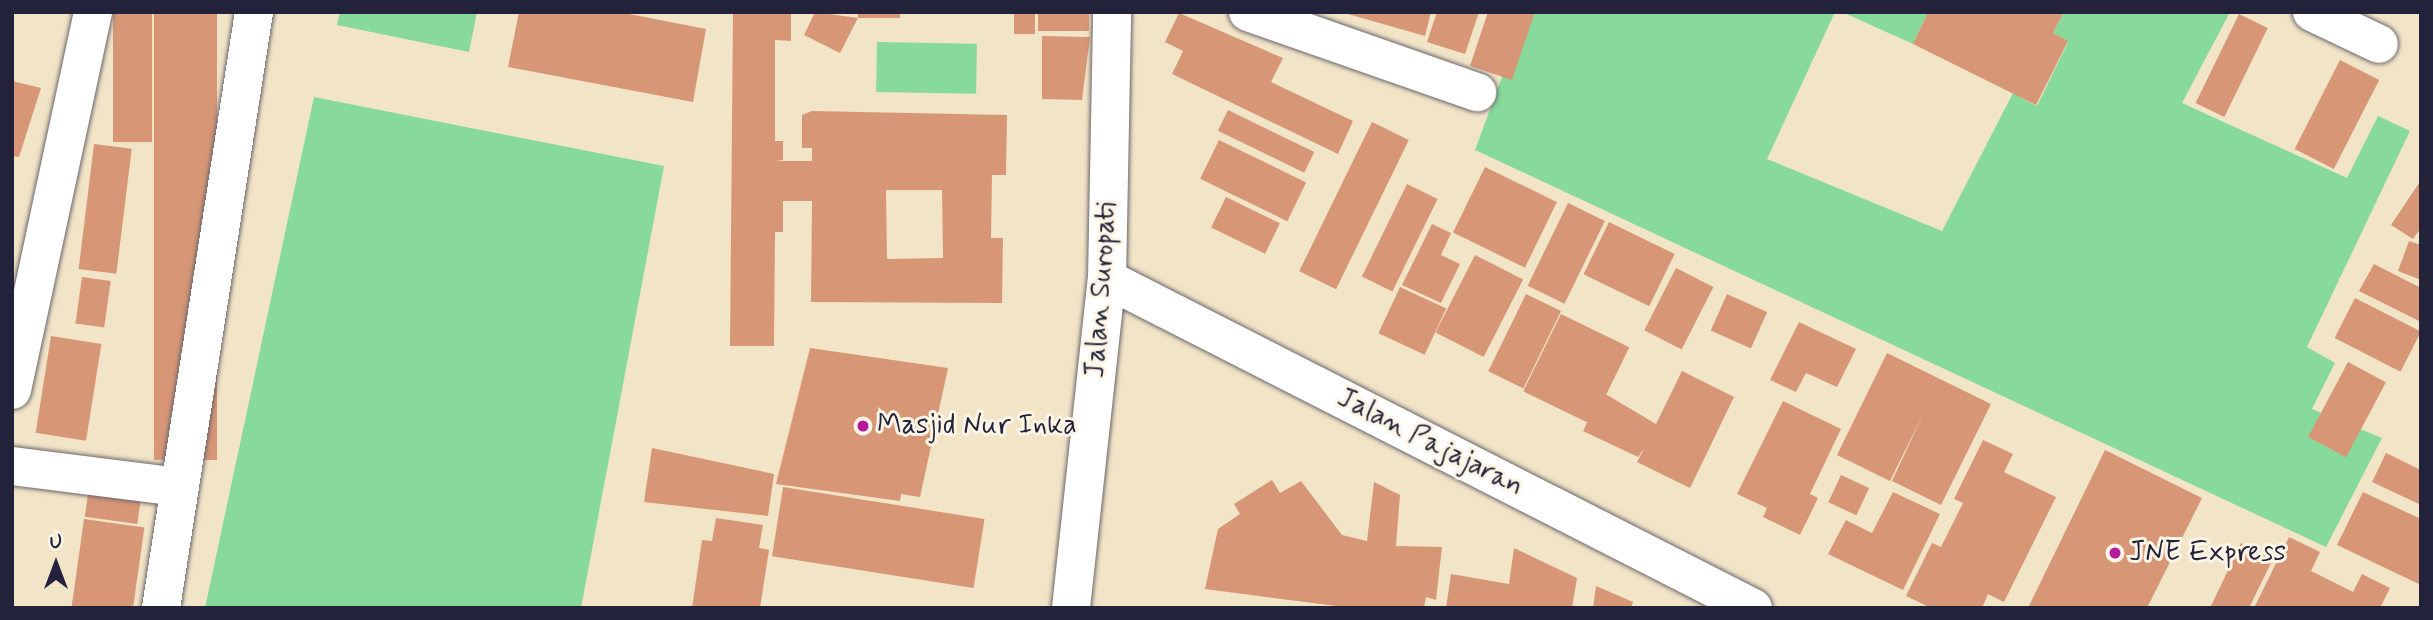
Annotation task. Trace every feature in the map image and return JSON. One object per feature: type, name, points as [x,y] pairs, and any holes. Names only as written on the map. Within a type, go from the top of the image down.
[{"type":"street","points":[[12,390],[93,12]]},
{"type":"street","points":[[161,608],[254,12]]},
{"type":"street","name":"Jalan Suropati","points":[[1071,608],[1107,279],[1112,12]]},
{"type":"street","points":[[1248,12],[1312,23],[1476,92]]},
{"type":"street","points":[[2312,12],[2379,44]]},
{"type":"street","name":"Jalan Pajajaran","points":[[1107,279],[1753,608]]},
{"type":"street","points":[[12,466],[179,487]]},
{"type":"green space","points":[[340,12],[477,12],[469,52],[337,25]]},
{"type":"green space","points":[[1526,12],[1835,12],[1767,159],[1942,231],[2013,93],[2037,106],[2068,42],[2053,33],[2064,12],[2230,12],[2182,103],[2347,178],[2378,116],[2410,131],[2307,347],[2335,363],[2312,409],[2382,438],[2326,547],[1475,150]]},
{"type":"green space","points":[[1842,12],[1928,12],[1913,44]]},
{"type":"green space","points":[[877,42],[977,44],[976,94],[876,92]]},
{"type":"green space","points":[[314,97],[664,166],[581,608],[205,608]]},
{"type":"building","points":[[113,12],[152,12],[152,142],[113,142]]},
{"type":"building","points":[[154,12],[217,12],[217,460],[154,460]]},
{"type":"building","points":[[519,12],[619,12],[706,29],[693,102],[508,67]]},
{"type":"building","points":[[733,12],[791,12],[791,41],[775,40],[775,141],[783,141],[783,160],[776,161],[812,161],[812,148],[802,148],[802,115],[812,111],[1007,115],[1006,175],[992,175],[991,238],[1003,238],[1002,303],[811,302],[812,201],[783,201],[783,232],[775,232],[774,346],[730,346]],"holes":[[[886,190],[942,190],[943,258],[887,259]]]},
{"type":"building","points":[[815,12],[858,18],[840,53],[804,35]]},
{"type":"building","points":[[858,12],[900,12],[900,18],[858,18]]},
{"type":"building","points":[[1014,12],[1035,12],[1035,34],[1014,34]]},
{"type":"building","points":[[1038,12],[1089,12],[1089,31],[1038,31]]},
{"type":"building","points":[[1341,12],[1431,12],[1425,36]]},
{"type":"building","points":[[1437,12],[1479,12],[1465,54],[1427,42]]},
{"type":"building","points":[[1488,12],[1535,12],[1512,80],[1470,66]]},
{"type":"building","points":[[1928,12],[2064,12],[2053,33],[2068,41],[2036,105],[1913,44]]},
{"type":"building","points":[[1179,13],[1283,58],[1271,82],[1353,121],[1338,154],[1172,74],[1183,51],[1165,42]]},
{"type":"building","points":[[2239,14],[2268,28],[2224,117],[2196,103]]},
{"type":"building","points":[[1042,36],[1090,37],[1082,100],[1042,99]]},
{"type":"building","points":[[2340,60],[2379,80],[2334,169],[2295,149]]},
{"type":"building","points":[[12,81],[41,88],[19,157],[12,156]]},
{"type":"building","points":[[1228,110],[1314,152],[1304,173],[1218,131]]},
{"type":"building","points":[[1372,122],[1409,140],[1336,289],[1299,271]]},
{"type":"building","points":[[1219,140],[1306,183],[1287,221],[1200,179]]},
{"type":"building","points":[[94,144],[132,149],[116,274],[79,269]]},
{"type":"building","points":[[1485,167],[1557,202],[1525,268],[1453,233]]},
{"type":"building","points":[[2421,180],[2421,228],[2413,239],[2391,225]]},
{"type":"building","points":[[1407,184],[1438,199],[1392,291],[1362,277]]},
{"type":"building","points":[[1226,197],[1280,223],[1265,254],[1211,228]]},
{"type":"building","points":[[1568,203],[1605,221],[1565,304],[1528,286]]},
{"type":"building","points":[[1609,222],[1675,254],[1649,306],[1584,274]]},
{"type":"building","points":[[1432,224],[1451,233],[1441,255],[1460,264],[1441,303],[1402,285]]},
{"type":"building","points":[[2409,241],[2421,245],[2421,280],[2398,271]]},
{"type":"building","points":[[1475,255],[1523,280],[1484,357],[1436,333]]},
{"type":"building","points":[[2374,264],[2421,288],[2421,322],[2359,291]]},
{"type":"building","points":[[1676,268],[1713,287],[1682,349],[1644,330]]},
{"type":"building","points":[[82,277],[111,281],[104,328],[75,324]]},
{"type":"building","points":[[1400,287],[1446,309],[1425,355],[1378,333]]},
{"type":"building","points":[[1526,294],[1561,311],[1523,388],[1488,371]]},
{"type":"building","points":[[1727,294],[1767,312],[1751,348],[1711,331]]},
{"type":"building","points":[[2355,298],[2421,332],[2401,372],[2335,338]]},
{"type":"building","points":[[1561,314],[1629,347],[1592,425],[1523,391]]},
{"type":"building","points":[[1799,322],[1856,349],[1837,387],[1806,373],[1796,392],[1770,380]]},
{"type":"building","points":[[51,336],[101,344],[86,441],[36,433]]},
{"type":"building","name":"Masjid Nur Inka","points":[[810,348],[948,368],[920,497],[901,494],[900,501],[776,484]]},
{"type":"building","points":[[1887,353],[1991,404],[1941,505],[1892,481],[1924,412],[1890,481],[1837,455]]},
{"type":"building","points":[[2348,362],[2386,382],[2346,457],[2308,437]]},
{"type":"building","points":[[1682,371],[1734,397],[1690,488],[1637,462],[1644,449],[1638,457],[1583,431],[1602,392],[1656,424]]},
{"type":"building","points":[[1783,401],[1841,429],[1810,494],[1818,498],[1800,535],[1763,517],[1767,508],[1737,494]]},
{"type":"building","points":[[1983,440],[2013,454],[2004,472],[2056,497],[2004,602],[1988,594],[1982,608],[1931,608],[1906,596],[1932,543],[1941,547],[1963,503],[1954,499]]},
{"type":"building","points":[[652,448],[774,474],[768,516],[644,502]]},
{"type":"building","name":"JNE Express","points":[[2105,450],[2202,498],[2147,608],[2028,608]]},
{"type":"building","points":[[2386,453],[2421,470],[2421,505],[2372,482]]},
{"type":"building","points":[[1841,475],[1869,488],[1856,515],[1828,502]]},
{"type":"building","points":[[1272,480],[1280,493],[1301,481],[1342,535],[1367,541],[1374,482],[1400,495],[1396,546],[1442,547],[1436,600],[1426,597],[1424,608],[1352,608],[1205,589],[1218,529],[1240,514],[1234,504]]},
{"type":"building","points":[[89,487],[141,494],[137,524],[85,517]]},
{"type":"building","points":[[783,487],[984,519],[974,588],[772,556]]},
{"type":"building","points":[[1893,492],[1940,514],[1903,590],[1828,554],[1846,520],[1872,533]]},
{"type":"building","points":[[2363,492],[2421,519],[2421,585],[2337,545]]},
{"type":"building","points":[[716,518],[763,525],[759,548],[769,550],[760,608],[692,608],[702,540],[712,541]]},
{"type":"building","points":[[84,519],[144,527],[133,608],[71,608]]},
{"type":"building","points":[[2289,537],[2320,552],[2311,571],[2353,592],[2362,574],[2390,588],[2380,608],[2254,608]]},
{"type":"building","points":[[2241,543],[2273,559],[2249,608],[2210,608]]},
{"type":"building","points":[[1514,548],[1577,578],[1572,608],[1446,608],[1451,574],[1509,584]]},
{"type":"building","points":[[1596,586],[1633,602],[1631,608],[1593,608]]},
{"type":"place","name":"Masjid Nur Inka","points":[[863,426]]},
{"type":"place","name":"JNE Express","points":[[2115,553]]}]
